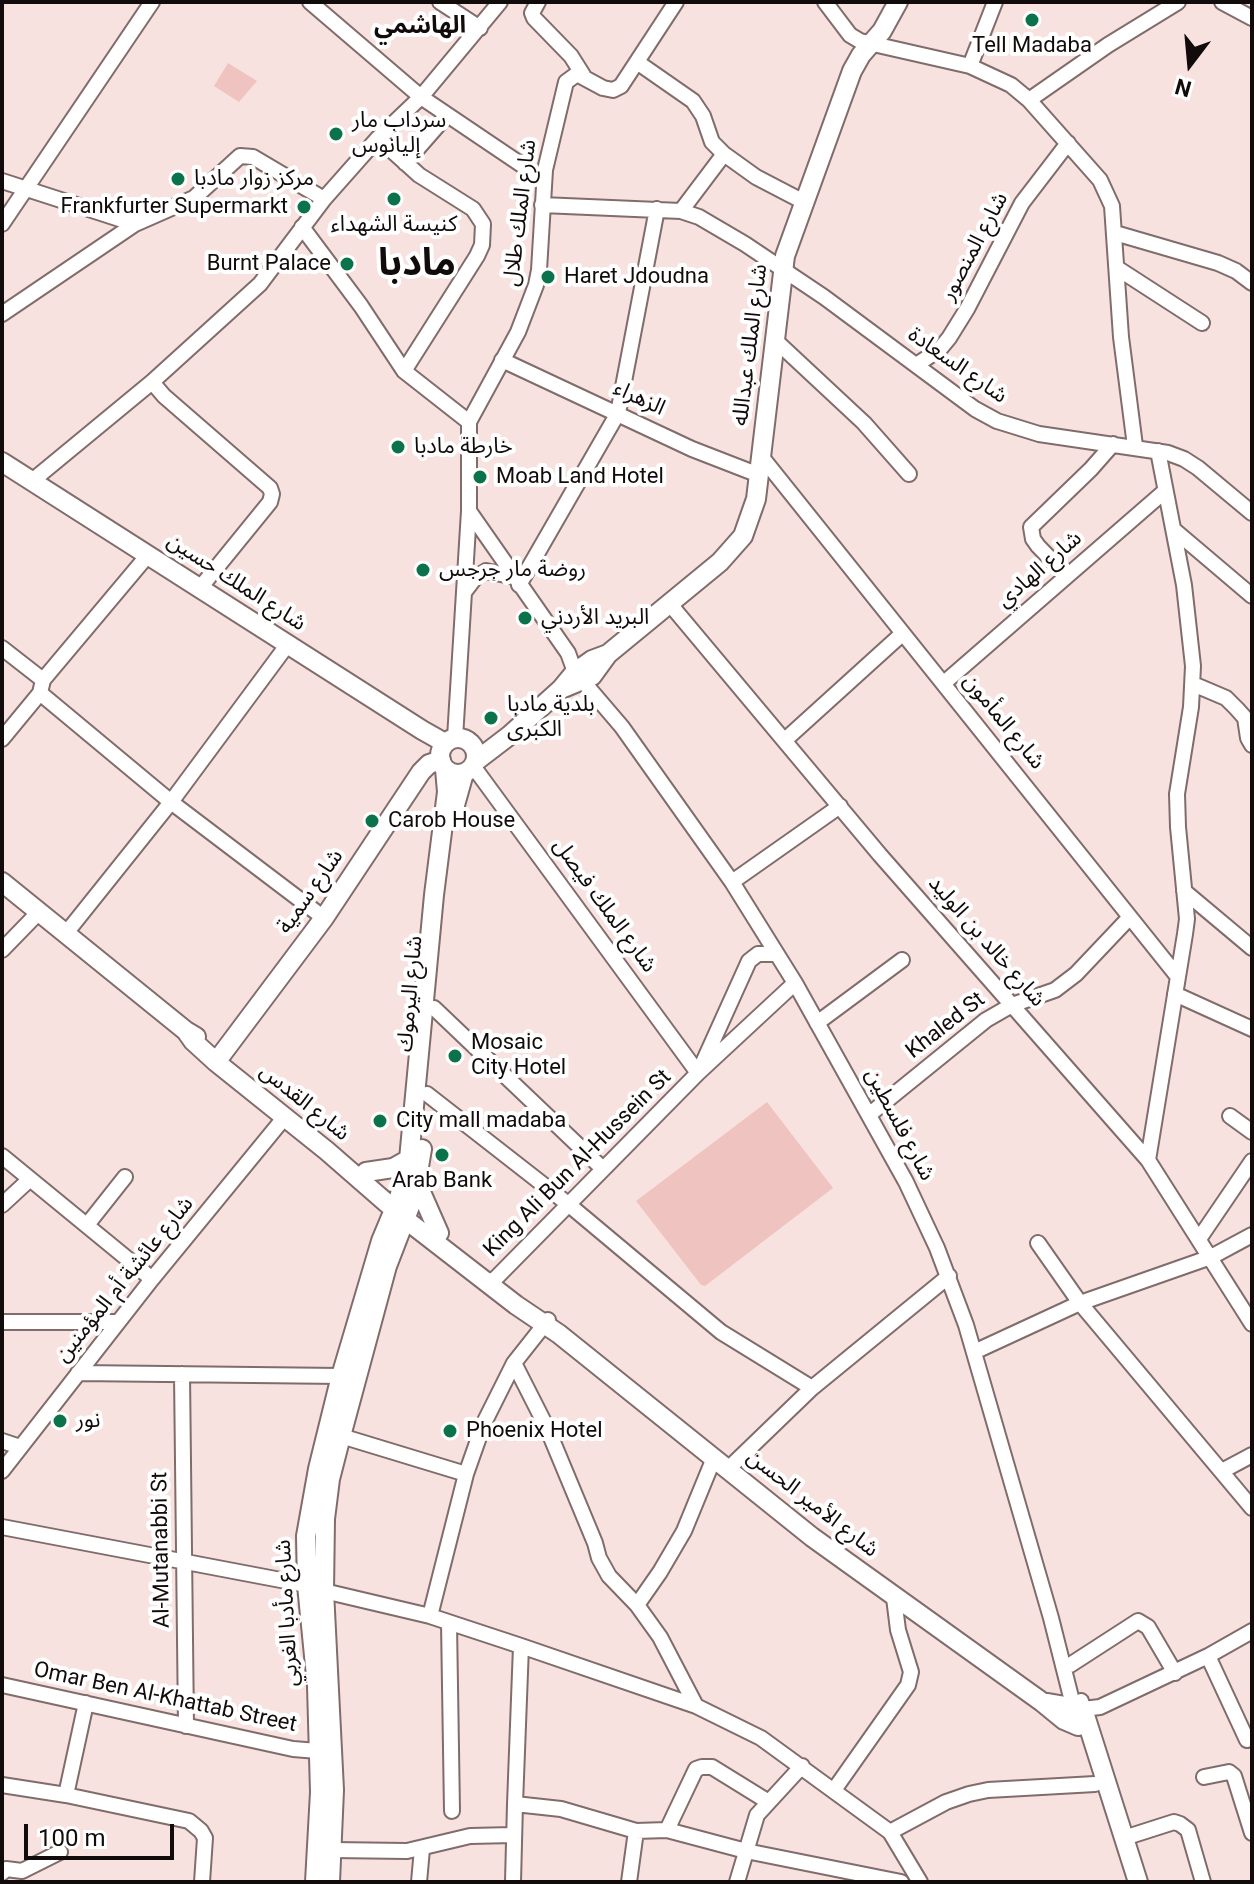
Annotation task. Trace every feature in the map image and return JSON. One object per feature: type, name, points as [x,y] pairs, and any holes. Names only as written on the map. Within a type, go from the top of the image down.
[{"type":"main road","name":"شارع الملك عبدالله","points":[[583,674],[604,663],[608,654],[732,550],[743,536],[756,499],[783,269],[789,244],[852,71],[898,2]]},
{"type":"main road","name":"شارع الملك حسين","points":[[2,462],[422,730],[457,758]]},
{"type":"main road","points":[[457,758],[492,751],[561,689],[583,674]]},
{"type":"main road","name":"شارع سمية","points":[[219,1059],[324,918],[421,772],[429,764],[457,758]]},
{"type":"main road","name":"شارع اليرموك","points":[[402,1209],[417,1183],[457,758]]},
{"type":"main road","name":"شارع اليرموك","points":[[402,1209],[434,895],[447,792],[457,758]]},
{"type":"main road","name":"شارع القدس","points":[[2,882],[67,932],[186,1031],[193,1041],[402,1209]]},
{"type":"main road","name":"شارع القدس","points":[[219,1059],[284,1118],[303,1128]]},
{"type":"main road","points":[[409,1159],[365,1178],[386,1247],[434,1235],[417,1183]]},
{"type":"main road","name":"شارع الأمير الحسن","points":[[402,1209],[812,1537],[894,1598],[1064,1720],[1084,1715]]},
{"type":"main road","name":"شارع مأدبا الغربي","points":[[330,1882],[334,1790],[315,1588],[306,1536],[318,1469],[341,1376],[402,1209]]},
{"type":"main road","name":"شارع مأدبا الغربي","points":[[315,1882],[320,1792],[315,1588],[330,1479],[386,1247]]},
{"type":"main road","points":[[1084,1715],[1095,1784],[1125,1882]]},
{"type":"main road","points":[[1084,1715],[1138,1882]]},
{"type":"street","points":[[2,224],[152,2]]},
{"type":"street","points":[[310,2],[421,97],[544,180]]},
{"type":"street","points":[[440,2],[480,28]]},
{"type":"street","points":[[32,481],[152,382],[260,284],[324,199],[378,138],[421,97],[500,2]]},
{"type":"street","points":[[538,2],[532,13],[534,18],[571,56],[583,75],[613,90],[621,86],[676,2]]},
{"type":"street","points":[[825,2],[850,35],[870,45],[970,66],[1002,79],[1029,100],[1091,168],[1109,195],[1115,233],[1121,337],[1135,446]]},
{"type":"street","points":[[970,66],[995,2]]},
{"type":"street","points":[[1029,100],[1108,45],[1178,2]]},
{"type":"street","points":[[1222,2],[1252,18]]},
{"type":"street","points":[[637,62],[693,101],[703,116],[712,142],[724,154],[756,177],[804,202]]},
{"type":"street","name":"شارع الملك طلال","points":[[457,758],[469,511],[469,422],[518,332],[536,285],[544,180],[566,82],[572,76],[583,75]]},
{"type":"street","points":[[405,163],[447,115]]},
{"type":"street","points":[[378,138],[428,181],[473,209],[483,224],[477,256],[404,371]]},
{"type":"street","name":"شارع المنصور","points":[[916,365],[939,350],[949,338],[1022,203],[1068,143]]},
{"type":"street","points":[[542,205],[681,211],[724,154]]},
{"type":"street","points":[[2,314],[135,224],[194,198],[235,160],[247,155],[324,199]]},
{"type":"street","points":[[2,181],[135,224]]},
{"type":"street","points":[[464,593],[475,578],[486,571],[517,581],[618,413],[657,209]]},
{"type":"street","name":"شارع السعادة","points":[[681,211],[699,217],[783,269],[975,409],[997,421],[1039,434],[1158,451],[1191,463],[1252,513]]},
{"type":"street","points":[[302,227],[361,306],[404,371],[469,422]]},
{"type":"street","points":[[1115,233],[1218,263],[1252,283]]},
{"type":"street","points":[[1117,268],[1202,323]]},
{"type":"street","points":[[775,340],[864,423],[909,474]]},
{"type":"street","name":"الزهراء","points":[[502,360],[706,455],[759,475]]},
{"type":"street","points":[[152,382],[270,488],[272,494],[270,502],[200,588]]},
{"type":"street","points":[[1067,576],[1038,546],[1031,527],[1113,444]]},
{"type":"street","points":[[1148,1160],[1187,919],[1177,794],[1193,684],[1184,585],[1158,451]]},
{"type":"street","name":"شارع المأمون","points":[[761,456],[1178,977]]},
{"type":"street","points":[[756,499],[766,491],[792,495]]},
{"type":"street","name":"شارع الهادي","points":[[944,683],[1165,491]]},
{"type":"street","name":"شارع فلسطين","points":[[469,511],[732,882],[795,983],[870,1114],[923,1216],[949,1276],[974,1352],[1051,1618],[1084,1715]]},
{"type":"street","points":[[1173,529],[1252,596]]},
{"type":"street","points":[[2,739],[148,555]]},
{"type":"street","name":"شارع خالد بن الوليد","points":[[669,603],[840,806],[1148,1160],[1252,1324]]},
{"type":"street","points":[[785,740],[902,634]]},
{"type":"street","points":[[67,932],[171,802],[288,644]]},
{"type":"street","points":[[2,648],[171,802],[324,918]]},
{"type":"street","points":[[1193,684],[1226,698],[1237,709],[1245,718],[1252,745]]},
{"type":"street","name":"شارع الملك فيصل","points":[[457,758],[698,1073]]},
{"type":"street","points":[[732,882],[840,806]]},
{"type":"street","points":[[1184,891],[1252,948]]},
{"type":"street","points":[[2,950],[39,912]]},
{"type":"street","name":"Khaled St","points":[[870,1114],[986,1020],[1012,1005],[1055,990],[1076,974],[1130,917]]},
{"type":"street","points":[[698,1073],[749,961],[758,954],[777,954]]},
{"type":"street","points":[[817,1023],[902,960]]},
{"type":"street","name":"King Ali Bun Al-Hussein St","points":[[492,1280],[698,1073],[795,983]]},
{"type":"street","points":[[1175,994],[1252,1029]]},
{"type":"street","points":[[434,1008],[603,1169]]},
{"type":"street","points":[[427,1094],[568,1204],[721,1332],[812,1388]]},
{"type":"street","points":[[1230,1116],[1252,1132]]},
{"type":"street","name":"شارع عائشة أم المؤمنين","points":[[2,1471],[152,1279],[284,1118]]},
{"type":"street","points":[[2,1156],[152,1279]]},
{"type":"street","points":[[1199,1239],[1252,1161]]},
{"type":"street","points":[[87,1225],[125,1177]]},
{"type":"street","points":[[2,1205],[29,1180]]},
{"type":"street","points":[[974,1352],[1080,1303],[1211,1257],[1252,1235]]},
{"type":"street","points":[[1038,1243],[1080,1303],[1252,1508]]},
{"type":"street","points":[[637,1605],[660,1572],[721,1463],[949,1276]]},
{"type":"street","points":[[2,1322],[118,1322]]},
{"type":"street","points":[[430,1616],[466,1474],[484,1423],[514,1363],[550,1327]]},
{"type":"street","points":[[514,1363],[548,1430],[599,1558],[609,1576],[637,1605],[660,1637],[696,1706]]},
{"type":"street","points":[[78,1373],[341,1376]]},
{"type":"street","name":"Al-Mutanabbi St","points":[[182,1374],[186,1726]]},
{"type":"street","points":[[341,1436],[466,1474]]},
{"type":"street","points":[[2,1441],[20,1447]]},
{"type":"street","points":[[1222,1471],[1252,1455]]},
{"type":"street","points":[[2,1527],[315,1588],[430,1616],[696,1706],[761,1738],[890,1832],[920,1882]]},
{"type":"street","points":[[834,1790],[908,1685],[911,1672],[895,1617],[894,1598]]},
{"type":"street","name":"شارع فلسطين","points":[[1051,1618],[1070,1665],[1084,1715]]},
{"type":"street","points":[[1070,1665],[1138,1621],[1148,1627],[1175,1673]]},
{"type":"street","points":[[449,1623],[452,1811]]},
{"type":"street","points":[[1084,1715],[1175,1673],[1251,1632]]},
{"type":"street","points":[[513,1882],[521,1646]]},
{"type":"street","points":[[1208,1656],[1247,1740]]},
{"type":"street","name":"Omar Ben Al-Khattab Street","points":[[2,1685],[293,1749],[318,1751]]},
{"type":"street","points":[[66,1795],[86,1703]]},
{"type":"street","points":[[737,1882],[757,1815],[802,1766]]},
{"type":"street","points":[[667,1830],[696,1769],[702,1767],[712,1767],[767,1801]]},
{"type":"street","points":[[1204,1777],[1229,1772],[1234,1776],[1252,1833]]},
{"type":"street","points":[[4,1782],[189,1821],[205,1838],[202,1882]]},
{"type":"street","points":[[890,1832],[946,1802],[969,1794],[988,1790],[1095,1784]]},
{"type":"street","points":[[515,1804],[561,1809],[636,1831],[667,1830],[746,1851],[901,1882]]},
{"type":"street","points":[[1124,1838],[1174,1822],[1180,1824],[1188,1830],[1203,1882]]},
{"type":"street","points":[[629,1882],[636,1831]]},
{"type":"street","points":[[332,1850],[389,1852],[422,1849],[470,1836],[513,1835]]},
{"type":"street","points":[[419,1882],[422,1849]]},
{"type":"street","points":[[2,1873],[6,1869],[22,1871],[60,1852]]},
{"type":"shaded area","points":[[228,63],[257,81],[239,102],[214,86]]},
{"type":"shaded area","points":[[767,1102],[833,1188],[705,1286],[701,1285],[636,1201]]},
{"type":"place","name":"Tell Madaba","points":[[1032,20]]},
{"type":"place","name":"سرداب مار إليانوس","points":[[336,134]]},
{"type":"place","name":"مركز زوار مادبا","points":[[178,179]]},
{"type":"place","name":"كنيسة الشهداء","points":[[394,199]]},
{"type":"place","name":"Frankfurter Supermarkt","points":[[304,207]]},
{"type":"place","name":"Burnt Palace","points":[[347,264]]},
{"type":"place","name":"Haret Jdoudna","points":[[548,277]]},
{"type":"place","name":"خارطة مادبا","points":[[398,447]]},
{"type":"place","name":"Moab Land Hotel","points":[[480,477]]},
{"type":"place","name":"روضة مار جرجس","points":[[423,570]]},
{"type":"place","name":"البريد الأردني","points":[[525,618]]},
{"type":"place","name":"بلدية مادبا الكبرى","points":[[491,718]]},
{"type":"place","name":"Carob House","points":[[372,821]]},
{"type":"place","name":"Mosaic City Hotel","points":[[455,1056]]},
{"type":"place","name":"City mall madaba","points":[[380,1121]]},
{"type":"place","name":"Arab Bank","points":[[442,1155]]},
{"type":"place","name":"نور","points":[[60,1421]]},
{"type":"place","name":"Phoenix Hotel","points":[[450,1431]]},
{"type":"district","name":"الهاشمي","points":[[420,27]]},
{"type":"district","name":"مادبا","points":[[417,265]]}]
